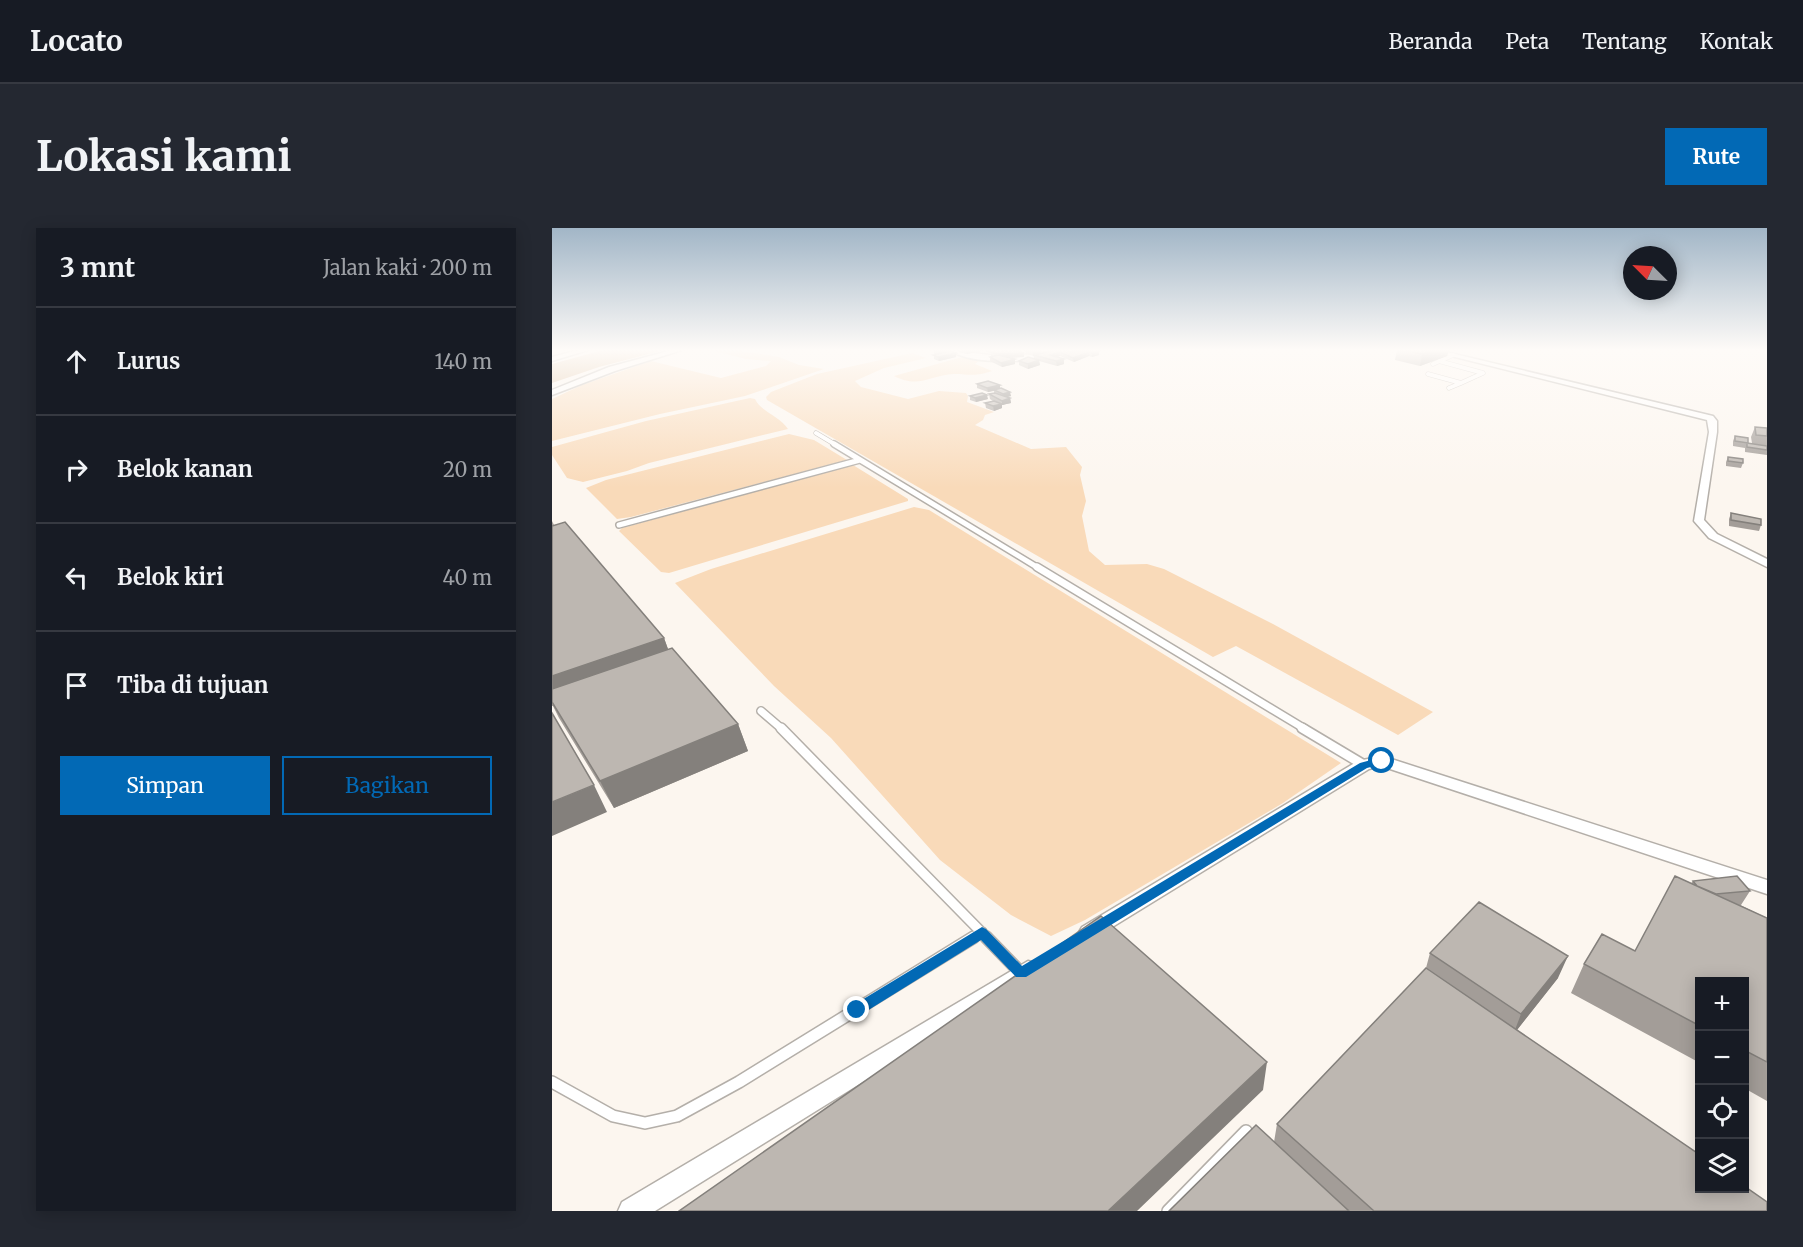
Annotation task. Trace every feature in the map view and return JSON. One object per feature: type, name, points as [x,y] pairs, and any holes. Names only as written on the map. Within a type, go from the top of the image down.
[{"type":"street","points":[[1620,396],[1710,418],[1713,421],[1700,521],[1713,536],[1767,564]]},
{"type":"street","points":[[1071,943],[1364,765],[1382,761],[1767,887]]},
{"type":"street","points":[[631,1211],[1041,961]]},
{"type":"lane","points":[[816,433],[1364,765]]},
{"type":"lane","points":[[619,525],[860,460]]},
{"type":"lane","points":[[761,711],[788,734],[1021,973]]},
{"type":"lane","points":[[552,1082],[613,1116],[645,1123],[677,1116],[739,1083],[982,932]]},
{"type":"lane","points":[[1168,1211],[1246,1131]]},
{"type":"shaded area","points":[[559,396],[745,396],[552,441],[552,399]]},
{"type":"shaded area","points":[[896,396],[908,399],[920,396],[968,396],[967,402],[994,412],[985,415],[983,420],[975,425],[1031,449],[1066,447],[1082,467],[1080,475],[1086,501],[1082,516],[1089,551],[1105,565],[1147,564],[1164,569],[1273,624],[1433,712],[1398,735],[1236,646],[1213,657],[767,400],[766,397]]},
{"type":"shaded area","points":[[750,398],[755,399],[788,429],[649,463],[583,482],[567,478],[552,455],[552,447],[646,421]]},
{"type":"shaded area","points":[[789,434],[814,440],[847,460],[617,519],[586,488],[606,480]]},
{"type":"shaded area","points":[[853,465],[908,501],[669,573],[661,572],[619,531],[622,528]]},
{"type":"shaded area","points":[[914,507],[929,510],[1341,763],[1283,803],[1085,920],[1051,936],[1011,915],[940,860],[831,738],[774,686],[675,583],[711,569]]},
{"type":"building","points":[[992,396],[1010,398],[1002,401]]},
{"type":"building","points":[[994,401],[1002,404],[993,406],[985,403]]},
{"type":"building","points":[[1755,427],[1767,428],[1767,436],[1756,435]]},
{"type":"building","points":[[1735,436],[1748,438],[1748,443],[1735,441]]},
{"type":"building","points":[[1747,443],[1767,446],[1767,450],[1747,447]]},
{"type":"building","points":[[1728,457],[1743,459],[1743,463],[1728,461]]},
{"type":"building","points":[[1731,513],[1761,519],[1761,525],[1731,520]]},
{"type":"building","points":[[565,522],[664,638],[552,676],[552,526]]},
{"type":"building","points":[[672,648],[738,724],[600,781],[552,702],[552,689]]},
{"type":"building","points":[[552,713],[594,785],[552,802]]},
{"type":"building","points":[[1675,876],[1767,918],[1767,1062],[1749,1053],[1749,977],[1695,977],[1695,1023],[1584,964],[1602,934],[1635,951]]},
{"type":"building","points":[[1737,876],[1750,891],[1716,894],[1697,886],[1693,881]]},
{"type":"building","points":[[1479,902],[1568,956],[1521,1014],[1430,953]]},
{"type":"building","points":[[1101,916],[1267,1062],[1108,1211],[679,1211]]},
{"type":"building","points":[[1426,968],[1695,1152],[1695,1193],[1749,1193],[1749,1189],[1767,1202],[1767,1211],[1374,1211],[1277,1124]]},
{"type":"building","points":[[1256,1125],[1349,1211],[1169,1211]]},
{"type":"route","points":[[857,1010],[982,932],[1021,973],[1364,765],[1382,761]]}]
